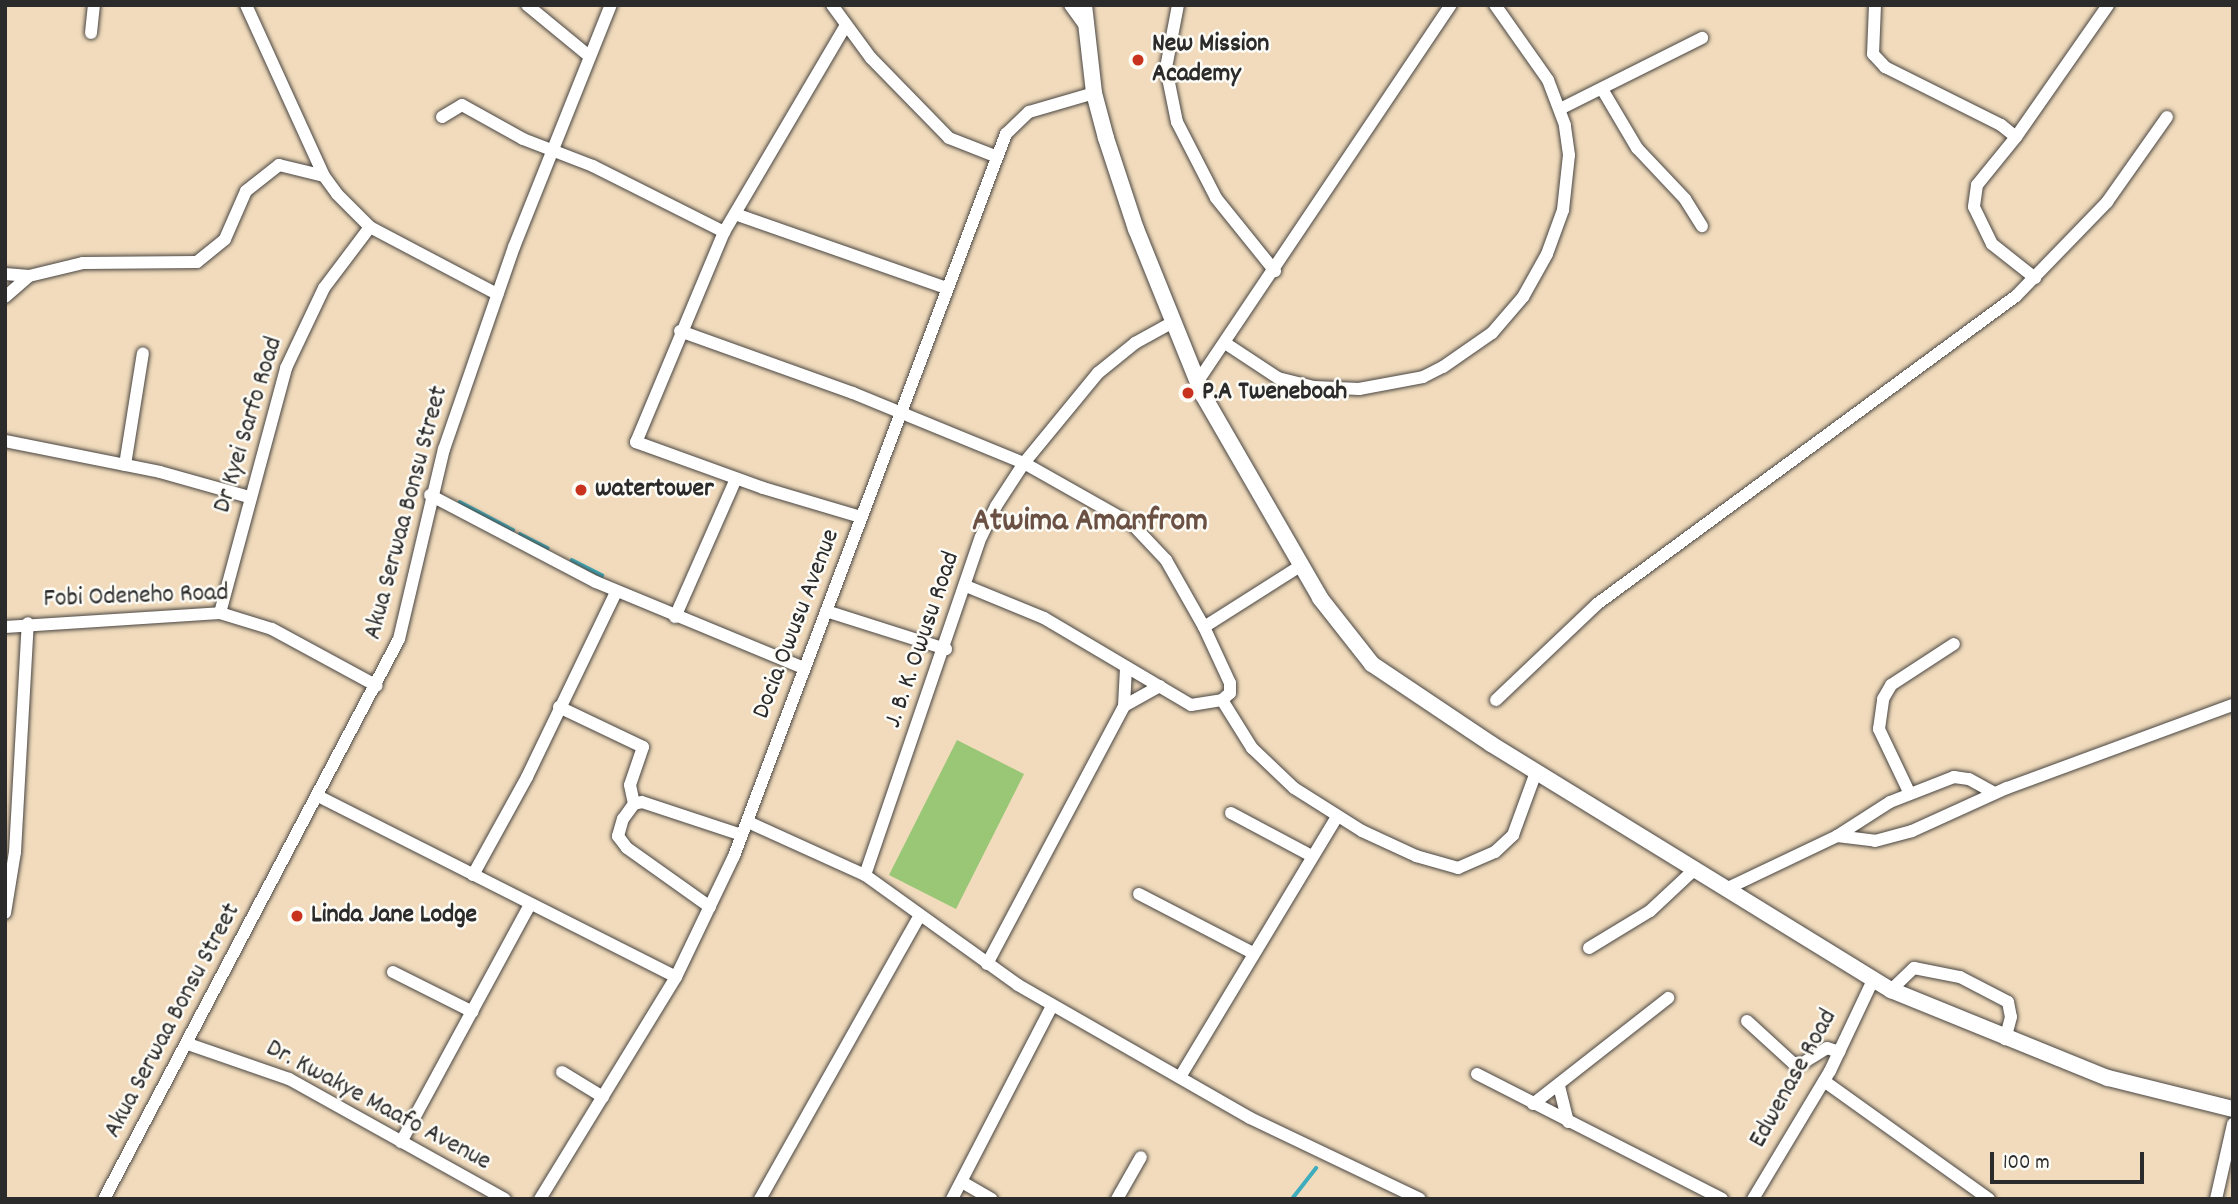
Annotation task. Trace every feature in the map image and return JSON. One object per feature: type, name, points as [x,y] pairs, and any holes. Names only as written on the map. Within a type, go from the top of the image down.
[{"type":"street","points":[[91,33],[94,5]]},
{"type":"street","points":[[246,5],[324,176],[370,227],[497,294]]},
{"type":"street","points":[[527,5],[589,55]]},
{"type":"street","name":"Akua Serwaa Bonsu Street","points":[[104,1199],[377,686],[399,639],[415,584],[430,495],[497,294],[552,148],[611,5]]},
{"type":"street","points":[[832,5],[846,25],[948,138],[995,156]]},
{"type":"street","points":[[1070,5],[1084,24]]},
{"type":"street","points":[[1084,5],[1084,24],[1094,93],[1130,213],[1198,381],[1300,566],[1371,664],[1536,772],[1891,990],[2005,1039],[2134,1086],[2233,1109]]},
{"type":"street","points":[[1178,5],[1166,68],[1177,122],[1216,198],[1275,271]]},
{"type":"street","points":[[1198,381],[1275,271],[1451,5]]},
{"type":"street","points":[[1225,343],[1279,378],[1336,390],[1423,377],[1465,354],[1492,333],[1523,297],[1547,254],[1563,210],[1569,176],[1560,109],[1539,63],[1495,5]]},
{"type":"street","points":[[1875,5],[1873,54],[1885,67],[2001,125],[2016,137]]},
{"type":"street","points":[[2035,278],[1992,244],[1974,207],[1977,185],[2016,137],[2108,5]]},
{"type":"street","points":[[846,25],[724,232],[680,331],[636,442],[736,479],[862,517]]},
{"type":"street","points":[[1560,109],[1702,38]]},
{"type":"street","points":[[1602,89],[1644,157],[1685,199],[1702,226]]},
{"type":"street","name":"Docia Owusu Avenue","points":[[540,1199],[676,977],[742,835],[995,156],[1010,128],[1022,116],[1094,93]]},
{"type":"street","points":[[442,117],[462,105],[523,139],[552,148],[724,232]]},
{"type":"street","points":[[1496,699],[1597,604],[1835,433],[2035,278],[2107,202],[2167,117]]},
{"type":"street","points":[[5,274],[29,276],[83,263],[197,262],[225,239],[246,191],[279,165],[324,176]]},
{"type":"street","points":[[735,214],[946,288]]},
{"type":"street","name":"Dr Kyei Sarfo Road","points":[[220,613],[249,497],[298,341],[324,288],[370,227]]},
{"type":"street","points":[[5,298],[29,276]]},
{"type":"street","name":"J. B. K. Owusu Road","points":[[865,875],[946,649],[981,537],[1024,463],[1098,373],[1135,343],[1173,322]]},
{"type":"street","points":[[680,331],[900,411],[1024,463],[1098,501],[1144,533],[1166,560],[1204,626],[1230,683],[1230,693],[1222,701],[1193,706],[1044,618],[966,586]]},
{"type":"street","points":[[125,465],[143,353]]},
{"type":"street","points":[[5,440],[125,465],[249,497]]},
{"type":"street","points":[[675,617],[736,479]]},
{"type":"street","points":[[430,495],[616,592],[804,668]]},
{"type":"street","points":[[1204,626],[1300,566]]},
{"type":"street","points":[[472,875],[527,777],[616,592]]},
{"type":"street","points":[[826,611],[946,649]]},
{"type":"street","name":"Fobi Odeneho Road","points":[[5,627],[28,623],[220,613],[262,624],[377,686]]},
{"type":"street","points":[[5,913],[16,838],[28,623]]},
{"type":"street","points":[[1909,792],[1879,729],[1884,699],[1891,685],[1954,644]]},
{"type":"street","points":[[987,964],[1124,706],[1126,667]]},
{"type":"street","points":[[1124,706],[1160,687]]},
{"type":"street","points":[[1222,701],[1252,748],[1276,773],[1336,818],[1416,856],[1458,868],[1495,852],[1513,835],[1536,772]]},
{"type":"street","points":[[1837,836],[1882,840],[1953,816],[1994,793],[2233,705]]},
{"type":"street","points":[[559,707],[643,747],[630,785],[634,804],[619,829],[622,842],[710,907]]},
{"type":"street","points":[[1726,888],[1837,836],[1909,792],[1959,777],[1994,793]]},
{"type":"street","points":[[318,796],[676,977]]},
{"type":"street","points":[[634,804],[648,804],[742,835]]},
{"type":"street","points":[[1231,813],[1312,856]]},
{"type":"street","points":[[1180,1077],[1336,818]]},
{"type":"street","points":[[748,821],[865,875],[919,917],[1052,1006],[1274,1130],[1403,1195],[1420,1199]]},
{"type":"street","points":[[1589,948],[1660,903],[1695,869]]},
{"type":"street","points":[[1139,894],[1253,953]]},
{"type":"street","points":[[401,1142],[530,904]]},
{"type":"street","points":[[760,1199],[919,917]]},
{"type":"street","points":[[1891,990],[1914,968],[1961,977],[2008,1002],[2011,1017],[2005,1039]]},
{"type":"street","points":[[393,972],[473,1012]]},
{"type":"street","name":"Edwenase Road","points":[[1753,1199],[1824,1081],[1873,980]]},
{"type":"street","points":[[1533,1104],[1668,998]]},
{"type":"street","points":[[952,1199],[1052,1006]]},
{"type":"street","points":[[1747,1021],[1793,1063],[1803,1063],[1827,1048],[1839,1052]]},
{"type":"street","name":"Dr. Kwakye Maafo Avenue","points":[[188,1044],[289,1079],[505,1199]]},
{"type":"street","points":[[562,1072],[603,1097]]},
{"type":"street","points":[[1477,1074],[1722,1199]]},
{"type":"street","points":[[1824,1081],[1989,1199]]},
{"type":"street","points":[[1559,1086],[1568,1122]]},
{"type":"street","points":[[2216,1199],[2233,1124]]},
{"type":"street","points":[[1117,1199],[1141,1157]]},
{"type":"street","points":[[962,1182],[991,1199]]},
{"type":"green space","points":[[957,740],[1024,774],[956,909],[889,875]]},
{"type":"waterway","points":[[460,502],[513,530]]},
{"type":"waterway","points":[[520,534],[548,548]]},
{"type":"waterway","points":[[572,560],[602,575]]},
{"type":"waterway","points":[[1292,1199],[1316,1168]]},
{"type":"place","name":"New Mission Academy","points":[[1138,60]]},
{"type":"place","name":"P.A Tweneboah","points":[[1188,393]]},
{"type":"place","name":"watertower","points":[[581,490]]},
{"type":"place","name":"Linda Jane Lodge","points":[[297,916]]},
{"type":"district","name":"Atwima Amanfrom","points":[[1090,523]]}]
